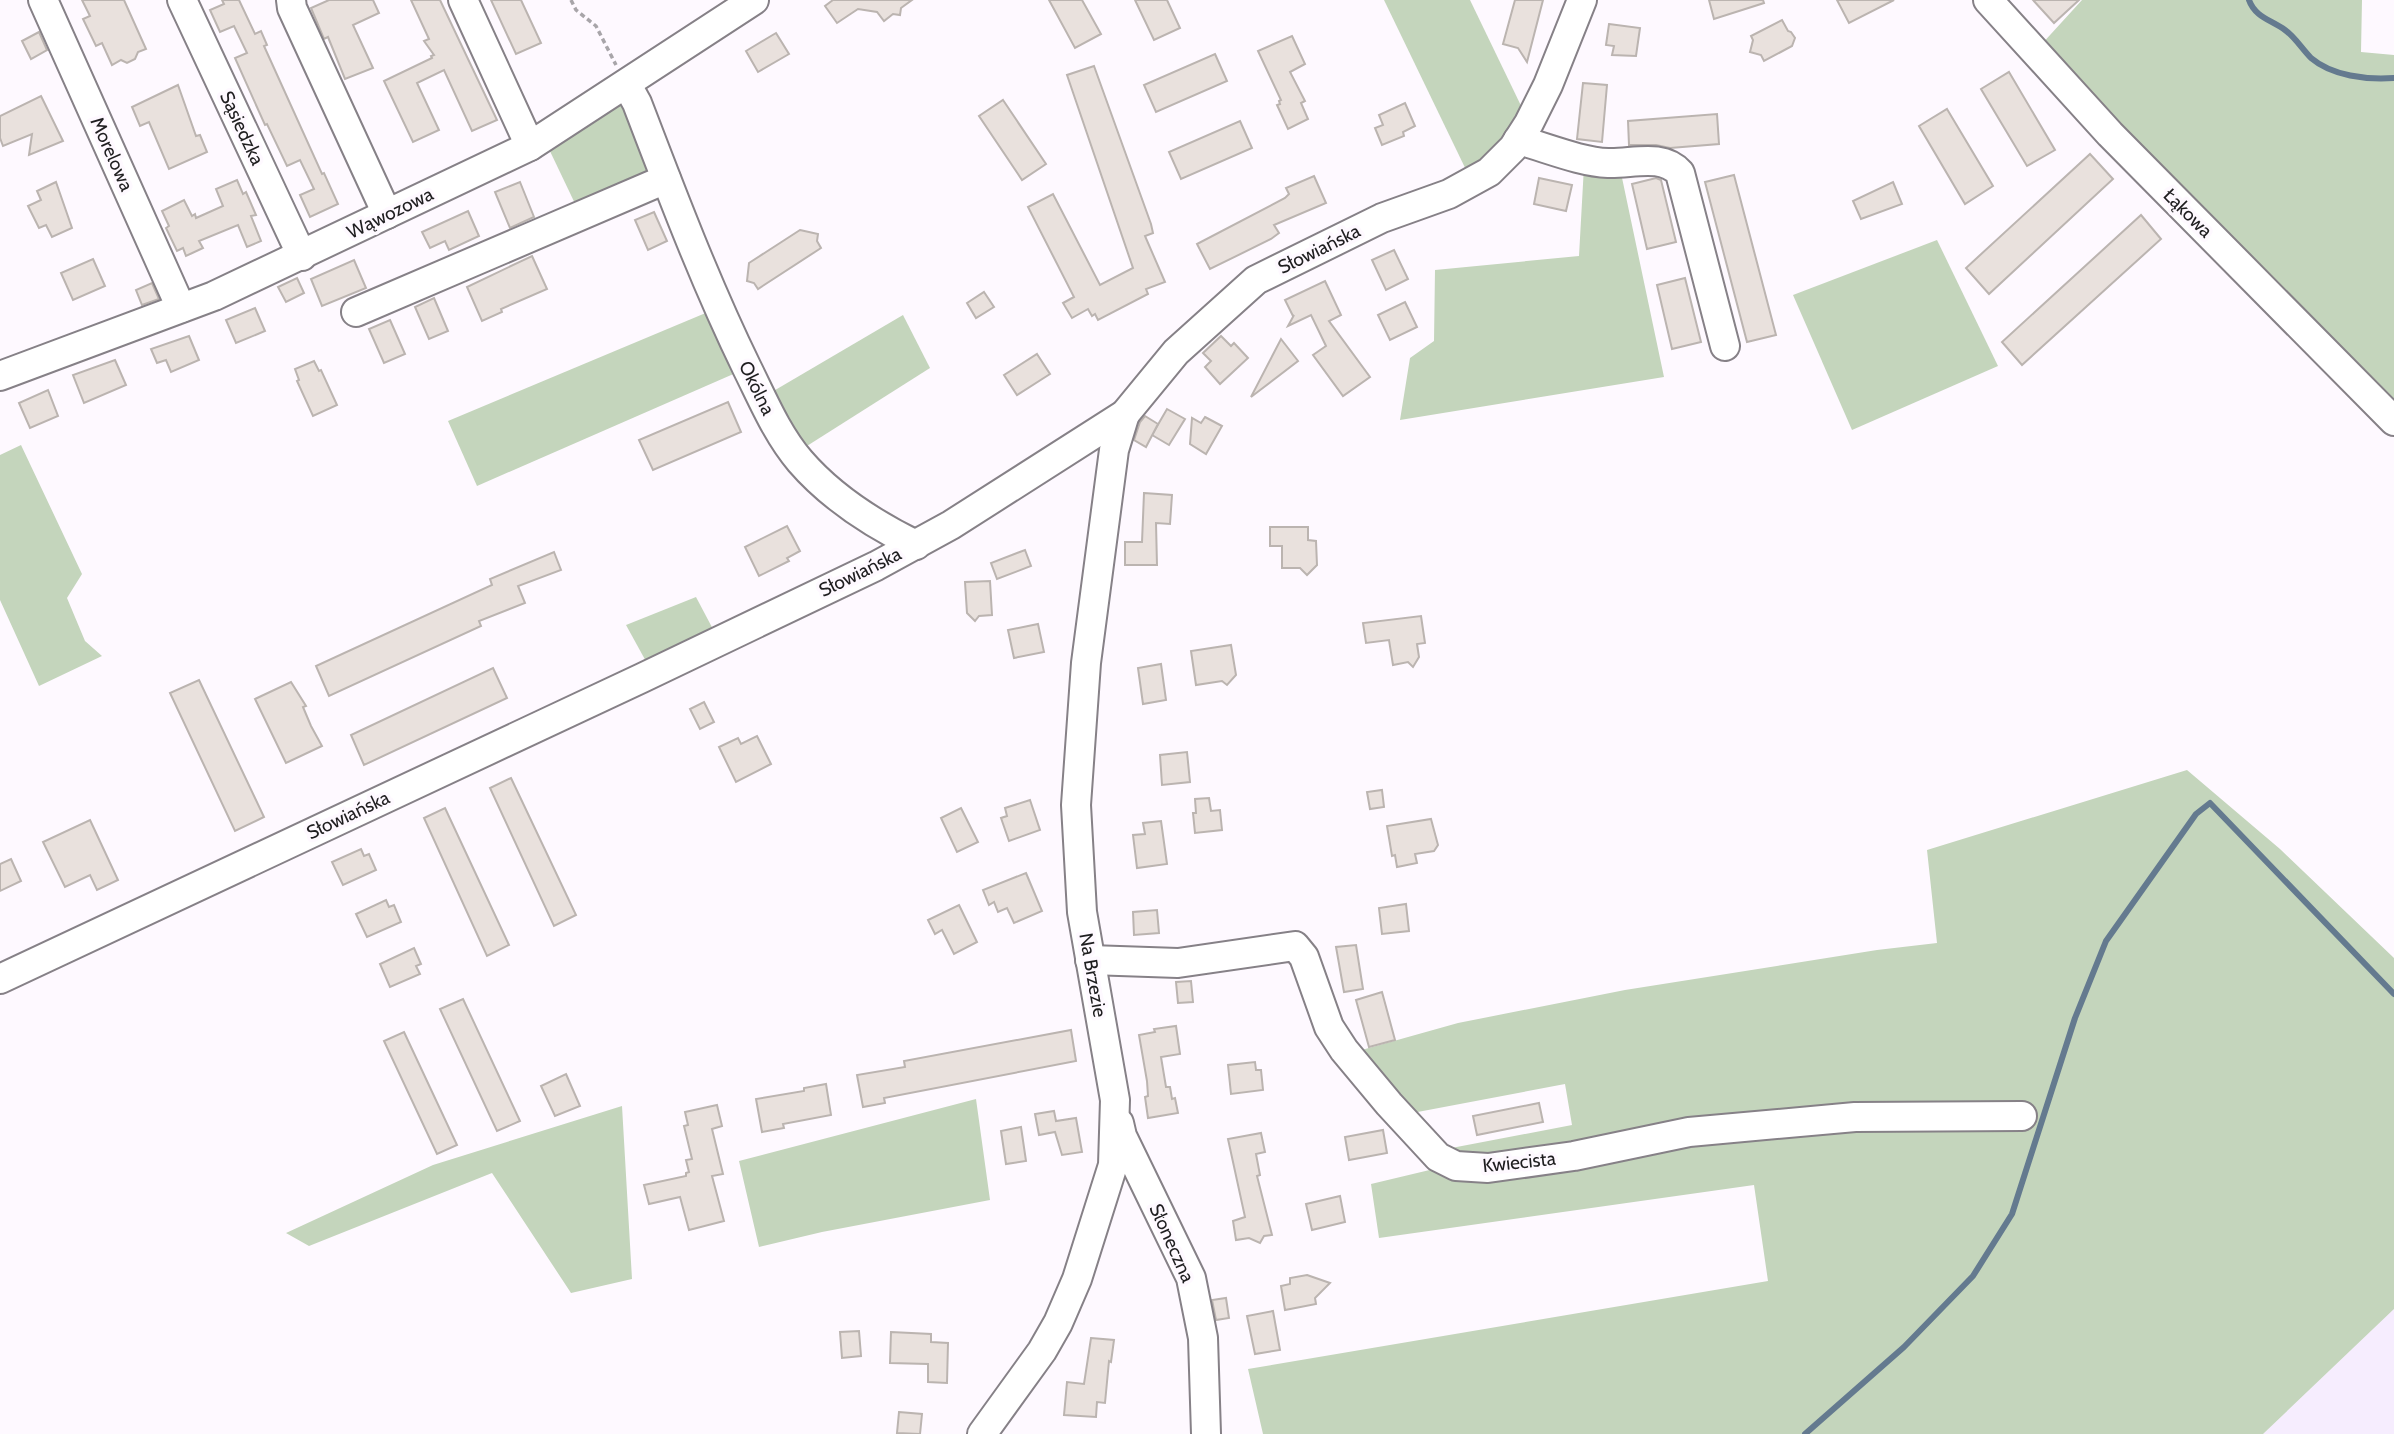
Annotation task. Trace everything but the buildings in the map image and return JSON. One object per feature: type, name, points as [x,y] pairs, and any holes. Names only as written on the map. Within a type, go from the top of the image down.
[{"type":"street","name":"Morelowa","points":[[43,0],[181,308]]},
{"type":"street","name":"Sąsiedzka","points":[[182,0],[302,256]]},
{"type":"street","points":[[291,0],[292,8],[387,214]]},
{"type":"street","points":[[463,0],[530,146]]},
{"type":"street","name":"Wąwozowa","points":[[0,376],[214,296],[530,146],[754,0]]},
{"type":"street","name":"Słowiańska","points":[[0,979],[642,678],[876,566],[951,525],[1125,414],[1176,352],[1256,280],[1382,218],[1449,194],[1489,172],[1513,148],[1548,85],[1582,0]]},
{"type":"street","name":"Łąkowa","points":[[1988,0],[2110,134],[2394,421]]},
{"type":"street","name":"Okólna","points":[[627,85],[637,103],[716,303],[781,436],[801,463],[845,502],[881,527],[916,545]]},
{"type":"street","points":[[1518,140],[1607,163],[1672,163],[1680,173],[1725,346]]},
{"type":"street","points":[[356,312],[666,178]]},
{"type":"street","name":"Na Brzezie","points":[[982,1434],[1045,1346],[1077,1279],[1113,1165],[1115,1100],[1082,912],[1076,805],[1086,663],[1114,450],[1125,414]]},
{"type":"street","points":[[1058,456],[1075,452],[1089,456],[1102,465],[1109,483]]},
{"type":"street","name":"Kwiecista","points":[[1090,960],[1178,962],[1295,946],[1304,957],[1329,1027],[1344,1050],[1438,1157],[1456,1166],[1488,1168],[1574,1156],[1689,1132],[1855,1117],[2022,1116]]},
{"type":"street","name":"Słoneczna","points":[[1115,1100],[1122,1136],[1191,1278],[1203,1338],[1206,1434]]},
{"type":"path","points":[[571,0],[576,10],[596,26],[627,85]]},
{"type":"shaded area","points":[[2394,1309],[2394,1434],[2263,1434]]},
{"type":"green space","points":[[1384,0],[1470,0],[1525,114],[1501,150],[1469,176]]},
{"type":"green space","points":[[2082,0],[2362,0],[2361,52],[2394,55],[2394,412],[2040,46]]},
{"type":"green space","points":[[625,97],[658,182],[580,214],[548,147]]},
{"type":"green space","points":[[1584,166],[1621,173],[1664,377],[1400,420],[1410,358],[1434,341],[1435,270],[1579,256]]},
{"type":"green space","points":[[1937,240],[1998,366],[1852,430],[1793,295]]},
{"type":"green space","points":[[708,312],[738,372],[477,486],[448,421]]},
{"type":"green space","points":[[903,315],[930,368],[799,451],[765,396]]},
{"type":"green space","points":[[21,445],[82,574],[67,598],[85,641],[102,656],[39,686],[0,600],[0,455]]},
{"type":"green space","points":[[696,597],[715,633],[648,665],[626,625]]},
{"type":"green space","points":[[2187,770],[2280,849],[2394,958],[2394,1309],[2263,1434],[1263,1434],[1248,1369],[1768,1281],[1754,1185],[1379,1238],[1371,1184],[1438,1168],[1463,1176],[1659,1142],[1758,1129],[1879,1121],[2024,1123],[2031,1103],[1955,1104],[1713,1122],[1499,1164],[1460,1162],[1441,1150],[1572,1125],[1565,1084],[1407,1114],[1351,1053],[1458,1023],[1625,990],[1937,943],[1927,850]]},
{"type":"green space","points":[[976,1099],[990,1200],[822,1232],[759,1247],[739,1161]]},
{"type":"green space","points":[[622,1106],[632,1279],[571,1293],[492,1173],[309,1246],[286,1233],[433,1165]]},
{"type":"waterway","points":[[2249,0],[2259,14],[2289,33],[2319,64],[2350,76],[2394,78]]},
{"type":"waterway","points":[[1805,1434],[1904,1347],[1973,1276],[2012,1214],[2075,1018],[2106,941],[2196,814],[2210,803],[2394,994]]}]
